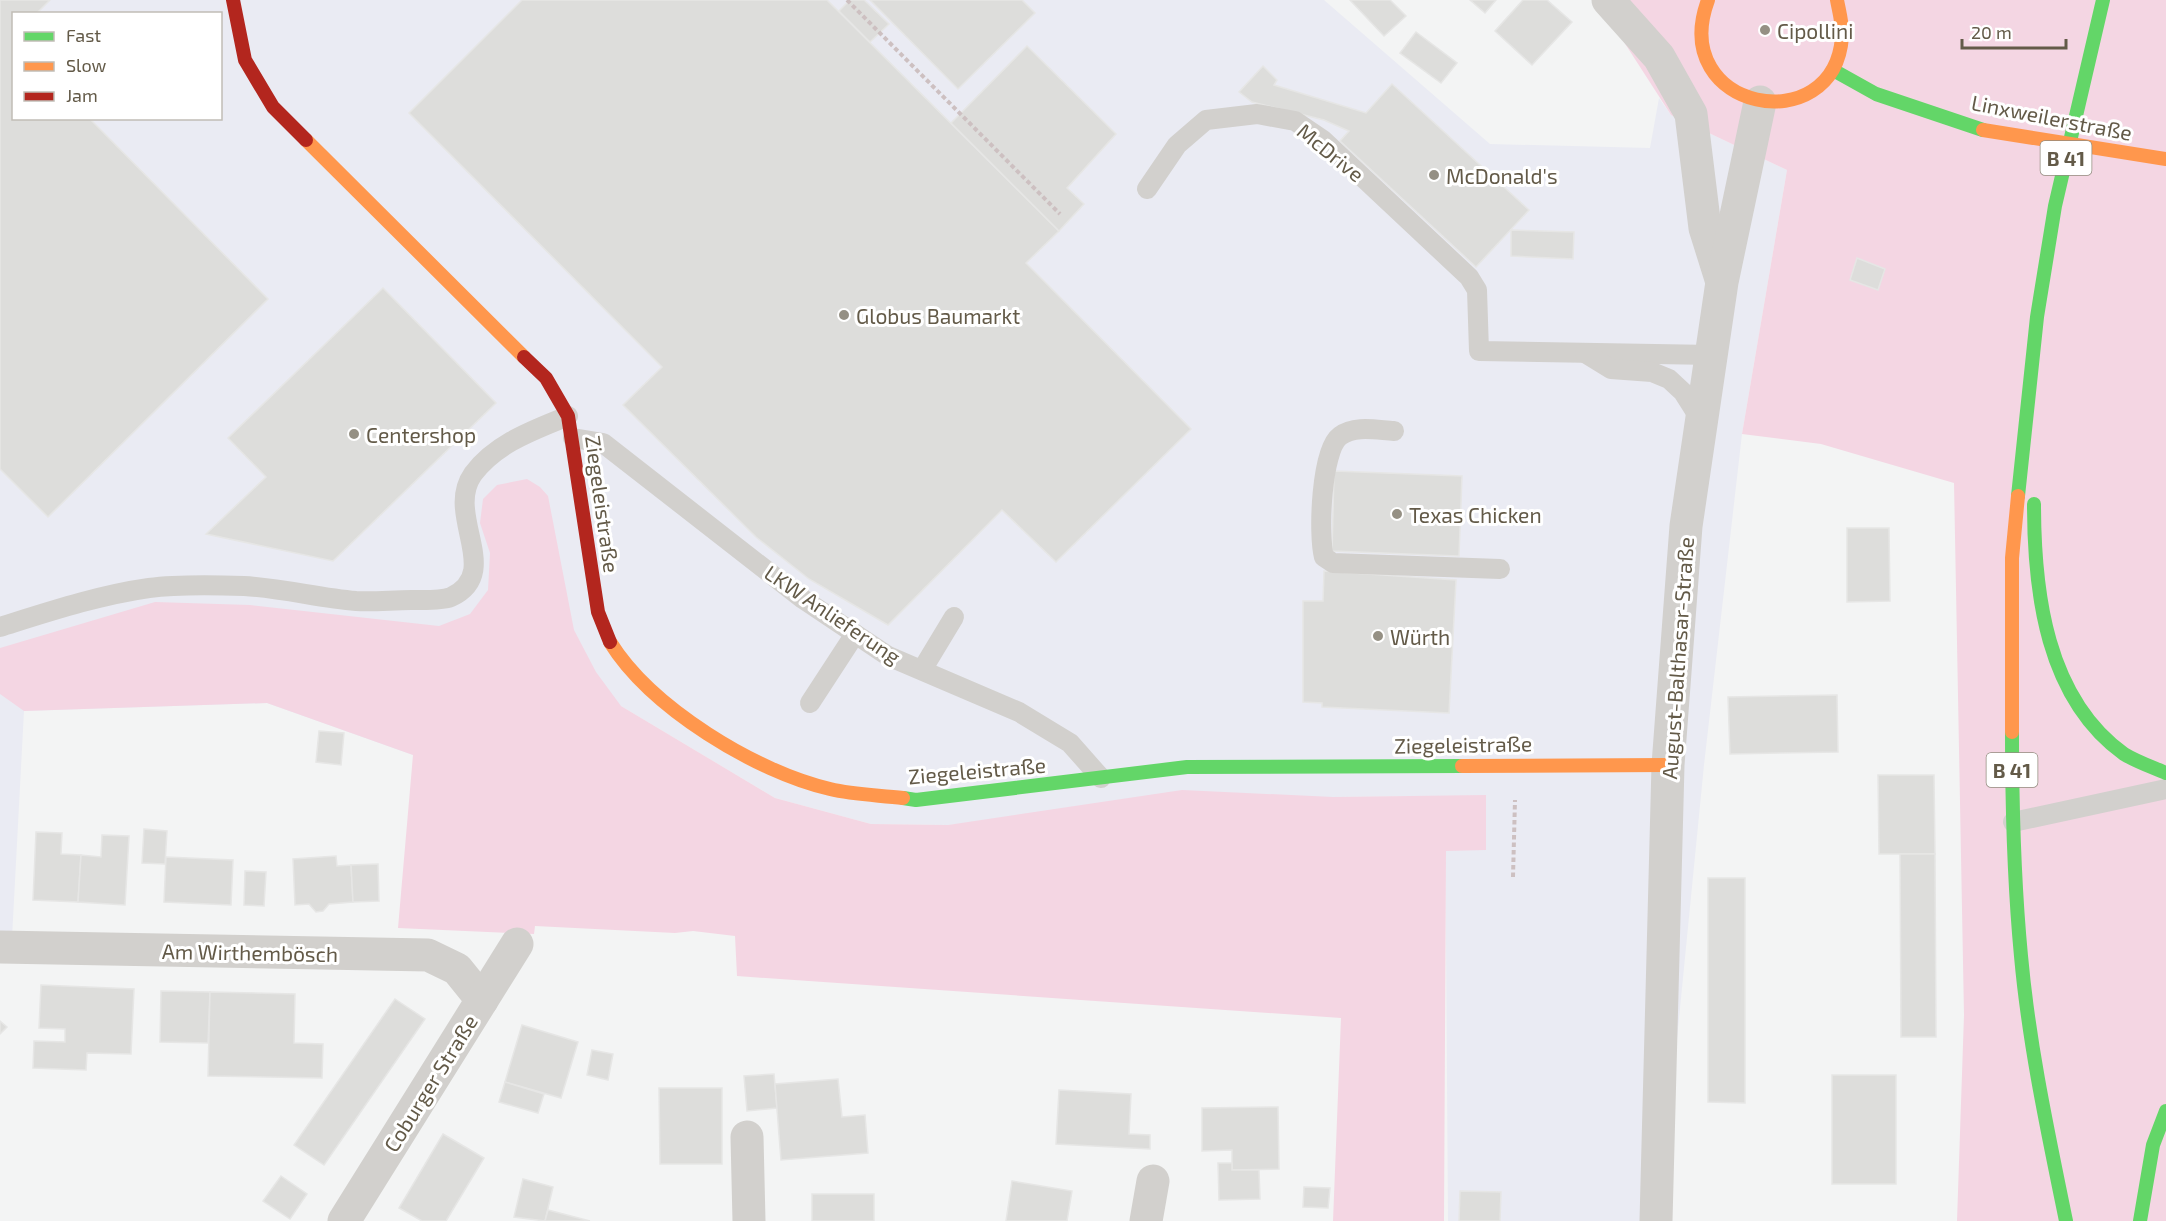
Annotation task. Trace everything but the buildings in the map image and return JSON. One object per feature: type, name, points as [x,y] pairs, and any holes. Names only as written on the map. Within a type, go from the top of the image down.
[{"type":"main road","name":"Ziegeleistraße","points":[[233,0],[245,60],[273,107],[546,378],[568,416],[598,612],[611,644],[636,676],[669,706],[759,764],[830,789],[916,800],[1187,767],[1668,765]]},
{"type":"main road","points":[[1706,1],[1701,27],[1702,47],[1709,66],[1724,84],[1739,95],[1760,102],[1795,100],[1814,90],[1833,70],[1842,52],[1844,21],[1837,0]]},
{"type":"main road","name":"B 41","points":[[2066,1221],[2041,1100],[2021,957],[2013,822],[2012,558],[2037,317],[2055,206],[2103,0]]},
{"type":"main road","name":"Linxweilerstraße","points":[[1833,70],[1876,94],[1983,129],[2166,159]]},
{"type":"main road","points":[[2037,317],[2034,486],[2041,606],[2057,670],[2083,715],[2122,753],[2166,773]]},
{"type":"main road","points":[[2140,1221],[2153,1145],[2166,1111]]},
{"type":"street","points":[[1608,0],[1659,57],[1690,114],[1705,228],[1722,282]]},
{"type":"street","name":"August-Balthasar-Straße","points":[[1656,1221],[1668,765],[1686,526],[1722,282],[1760,102]]},
{"type":"street","name":"Coburger Straße","points":[[357,1216],[517,944]]},
{"type":"street","name":"Am Wirthembösch","points":[[0,947],[428,955],[457,969],[482,1000]]},
{"type":"street","points":[[747,1137],[749,1221]]},
{"type":"street","points":[[1146,1221],[1153,1181]]},
{"type":"lane","name":"McDrive","points":[[1147,189],[1177,145],[1206,120],[1257,114],[1295,121],[1323,140],[1459,266],[1477,290],[1479,351],[1586,353]]},
{"type":"lane","points":[[1586,353],[1713,355]]},
{"type":"lane","points":[[1586,353],[1611,369],[1652,372],[1669,379],[1683,392],[1703,422]]},
{"type":"lane","points":[[0,627],[68,606],[150,588],[246,586],[357,601],[450,597],[465,587],[475,572],[474,549],[465,524],[463,499],[472,475],[498,449],[530,431],[568,416]]},
{"type":"lane","points":[[1394,431],[1356,429],[1338,437],[1327,459],[1320,543],[1324,557],[1333,563],[1500,569]]},
{"type":"lane","name":"LKW Anlieferung","points":[[573,438],[603,443],[803,599],[888,656],[1019,712],[1070,743],[1101,778]]},
{"type":"lane","points":[[922,670],[954,617]]},
{"type":"lane","points":[[810,704],[855,634]]},
{"type":"lane","points":[[2013,822],[2166,789]]},
{"type":"path","points":[[847,0],[1060,214]]},
{"type":"path","points":[[1513,877],[1515,764]]},
{"type":"shaded area","points":[[0,0],[1324,0],[1490,144],[1650,148],[1659,98],[1671,115],[1787,170],[1742,434],[1704,765],[1659,1221],[1448,1221],[1445,796],[1333,797],[948,825],[871,824],[775,798],[621,706],[413,755],[267,703],[24,711],[12,938],[0,938]]},
{"type":"shaded area","points":[[1610,0],[2166,0],[2166,1221],[1957,1221],[1964,1015],[1954,483],[1821,444],[1742,434],[1787,170],[1671,115],[1613,25]]},
{"type":"shaded area","points":[[527,479],[540,487],[548,496],[574,630],[596,672],[621,706],[775,798],[871,824],[948,825],[1182,790],[1333,797],[1486,795],[1486,850],[1446,851],[1444,1221],[1333,1221],[1341,1018],[737,976],[735,936],[693,931],[675,933],[535,926],[534,934],[398,928],[413,755],[267,703],[24,711],[0,694],[0,648],[155,602],[250,605],[439,626],[470,614],[488,590],[490,553],[480,523],[483,499],[497,485]]},
{"type":"traffic: fast","points":[[2018,496],[2037,317],[2055,206],[2103,0]]},
{"type":"traffic: fast","points":[[1833,70],[1876,94],[1983,130]]},
{"type":"traffic: fast","points":[[2034,504],[2037,572],[2042,607],[2061,673],[2077,704],[2098,731],[2124,754],[2166,773]]},
{"type":"traffic: fast","points":[[2012,732],[2015,872],[2024,989],[2040,1089],[2066,1221]]},
{"type":"traffic: fast","points":[[903,798],[916,800],[1187,767],[1462,766]]},
{"type":"traffic: fast","points":[[2140,1221],[2153,1145],[2166,1111]]},
{"type":"traffic: slow","points":[[1708,0],[1702,38],[1711,67],[1730,88],[1757,100],[1785,101],[1812,91],[1832,70],[1842,37],[1837,0]]},
{"type":"traffic: slow","points":[[1983,130],[2166,159]]},
{"type":"traffic: slow","points":[[306,140],[524,357]]},
{"type":"traffic: slow","points":[[2012,732],[2012,558],[2018,496]]},
{"type":"traffic: slow","points":[[610,642],[628,667],[651,690],[678,713],[739,752],[801,781],[857,794],[903,798]]},
{"type":"traffic: slow","points":[[1462,766],[1668,765]]},
{"type":"traffic: jam","points":[[233,0],[245,60],[273,107],[306,140]]},
{"type":"traffic: jam","points":[[524,357],[546,378],[568,416],[598,612],[610,642]]},
{"type":"place","name":"Cipollini","points":[[1765,30]]},
{"type":"place","name":"McDonald's","points":[[1434,175]]},
{"type":"place","name":"Globus Baumarkt","points":[[844,315]]},
{"type":"place","name":"Centershop","points":[[354,434]]},
{"type":"place","name":"Texas Chicken","points":[[1397,514]]},
{"type":"place","name":"Würth","points":[[1378,636]]}]
